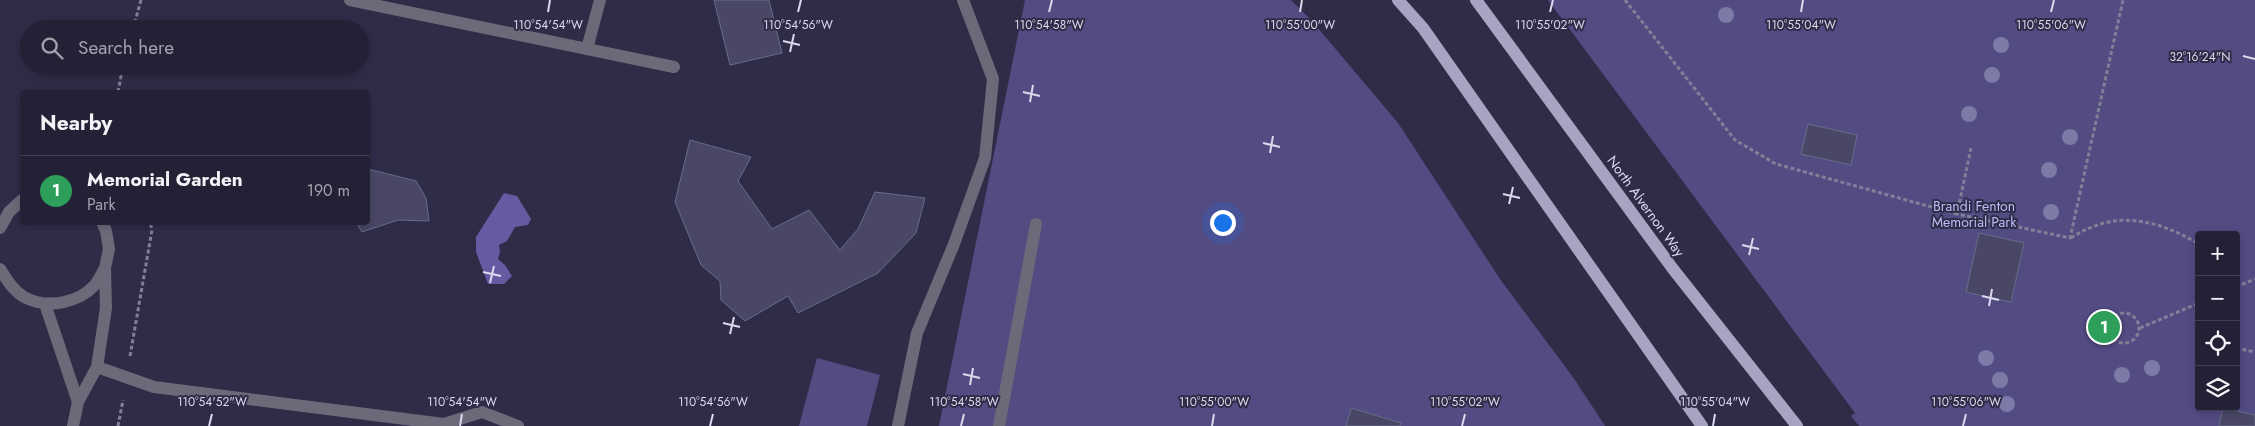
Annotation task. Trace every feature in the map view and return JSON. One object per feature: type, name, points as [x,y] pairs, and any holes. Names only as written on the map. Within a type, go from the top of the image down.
[{"type":"main road","points":[[1398,0],[1423,28],[1562,230],[1702,426]]},
{"type":"main road","name":"North Alvernon Way","points":[[1476,0],[1673,269],[1797,426]]},
{"type":"street","points":[[350,0],[674,67]]},
{"type":"street","points":[[587,49],[600,0]]},
{"type":"street","points":[[898,426],[917,333],[954,244],[985,158],[993,79],[963,0]]},
{"type":"street","points":[[0,228],[9,212],[20,202]]},
{"type":"street","points":[[999,426],[1036,224]]},
{"type":"street","points":[[73,426],[78,402],[97,368],[106,308],[106,268],[109,249],[103,225]]},
{"type":"street","points":[[0,269],[11,285],[26,298],[45,304],[64,303],[81,296],[96,284],[106,268]]},
{"type":"street","points":[[45,304],[78,402]]},
{"type":"street","points":[[97,368],[154,388],[444,424],[482,412],[518,426]]},
{"type":"path","points":[[135,20],[141,0]]},
{"type":"path","points":[[1625,0],[1736,140],[1776,164],[1956,214],[2070,238],[2085,229],[2113,222],[2133,220],[2154,223],[2175,230],[2195,242]]},
{"type":"path","points":[[2070,238],[2123,0]]},
{"type":"path","points":[[118,90],[121,75]]},
{"type":"path","points":[[1956,214],[1971,148]]},
{"type":"path","points":[[118,426],[152,230],[151,225]]},
{"type":"path","points":[[2240,284],[2255,278]]},
{"type":"path","points":[[2140,328],[2136,318],[2125,313],[2114,316],[2109,327],[2113,339],[2124,343],[2135,339],[2140,328],[2195,305]]},
{"type":"path","points":[[2240,349],[2255,352]]},
{"type":"green space","points":[[1025,0],[1291,0],[1312,21],[1398,123],[1500,279],[1575,380],[1605,426],[939,426]]},
{"type":"green space","name":"Brandi Fenton Memorial Park","points":[[1548,0],[2255,0],[2255,426],[1859,426],[1851,416],[1855,413]]},
{"type":"green space","points":[[817,358],[880,375],[867,426],[799,426]]},
{"type":"shaded area","points":[[504,193],[517,196],[531,219],[528,225],[515,227],[507,241],[499,245],[498,259],[505,265],[512,276],[504,284],[488,284],[476,252],[476,237]]},
{"type":"building","points":[[714,0],[769,0],[782,53],[730,65]]},
{"type":"building","points":[[1808,124],[1857,135],[1851,165],[1801,154]]},
{"type":"building","points":[[690,140],[751,157],[738,181],[772,229],[809,210],[840,250],[858,229],[875,192],[925,198],[916,233],[878,273],[798,313],[788,296],[745,321],[721,300],[720,281],[701,265],[675,202]]},
{"type":"building","points":[[370,170],[416,181],[426,198],[429,221],[398,220],[362,232],[358,225],[370,225]]},
{"type":"building","points":[[1979,233],[2024,243],[2011,302],[1966,292]]},
{"type":"building","points":[[1351,408],[1401,423],[1400,426],[1346,426]]},
{"type":"building","points":[[2222,411],[2237,411],[2255,415],[2255,426],[2219,426]]},
{"type":"place","name":"Memorial Garden","points":[[2104,327]]}]
